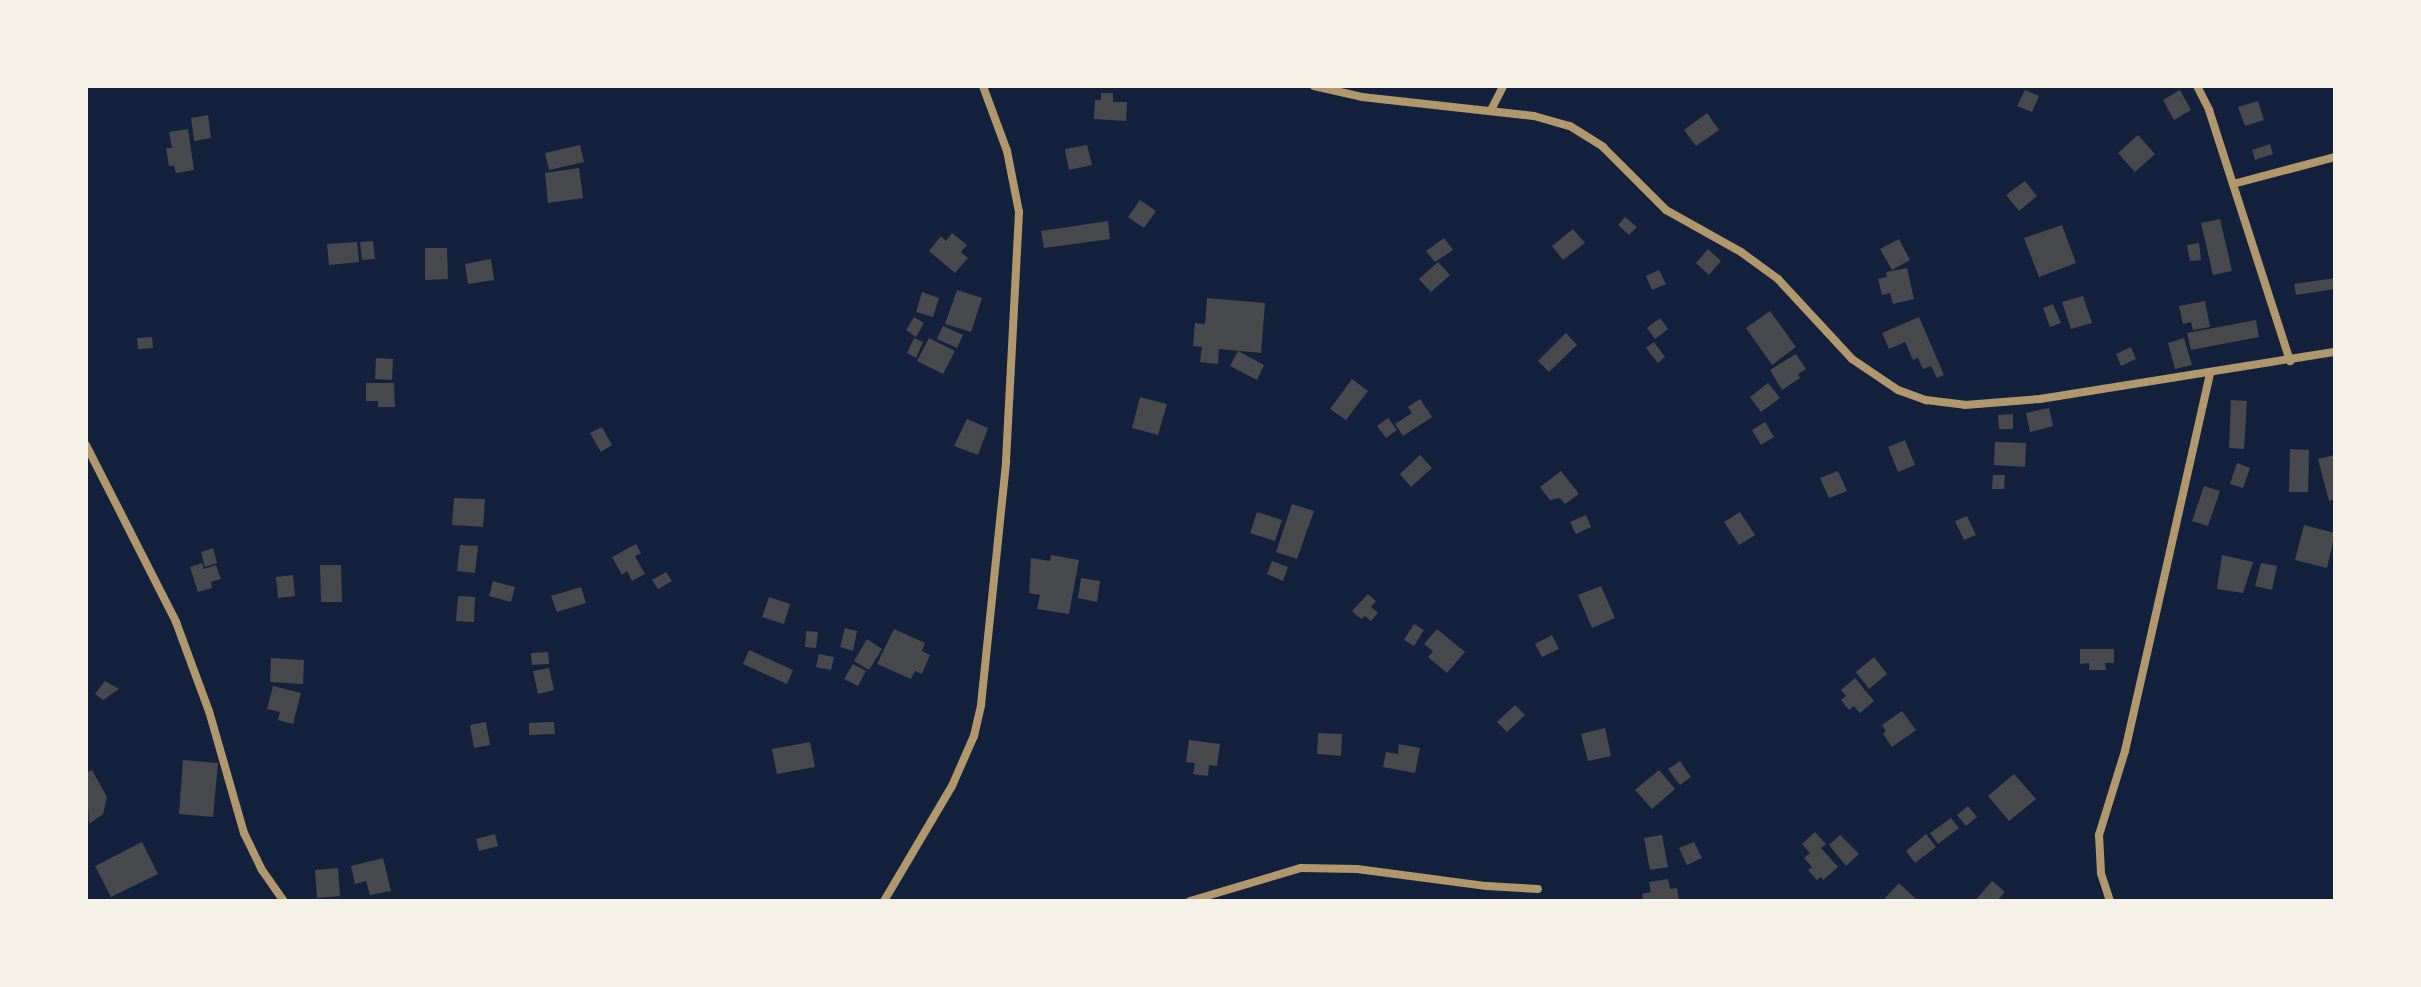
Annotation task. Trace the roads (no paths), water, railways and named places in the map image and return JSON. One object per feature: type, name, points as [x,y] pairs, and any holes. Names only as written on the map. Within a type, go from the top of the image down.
[{"type":"street","points":[[884,901],[952,786],[974,736],[981,705],[1006,461],[1019,212],[1007,151],[983,86]]},
{"type":"street","points":[[1314,86],[1362,97],[1491,110],[1570,126],[1603,147],[1666,210],[1741,252],[1778,279],[1852,359],[1898,390],[1926,400],[1965,405],[2040,399],[2335,352]]},
{"type":"street","points":[[1491,110],[1503,86]]},
{"type":"street","points":[[2197,86],[2209,110],[2290,361]]},
{"type":"street","points":[[2233,184],[2335,157]]},
{"type":"street","points":[[2110,901],[2101,873],[2099,835],[2125,751],[2210,373]]},
{"type":"street","points":[[86,445],[176,622],[209,711],[244,833],[262,870],[284,901]]},
{"type":"street","points":[[1190,901],[1301,868],[1357,869],[1538,889]]}]
